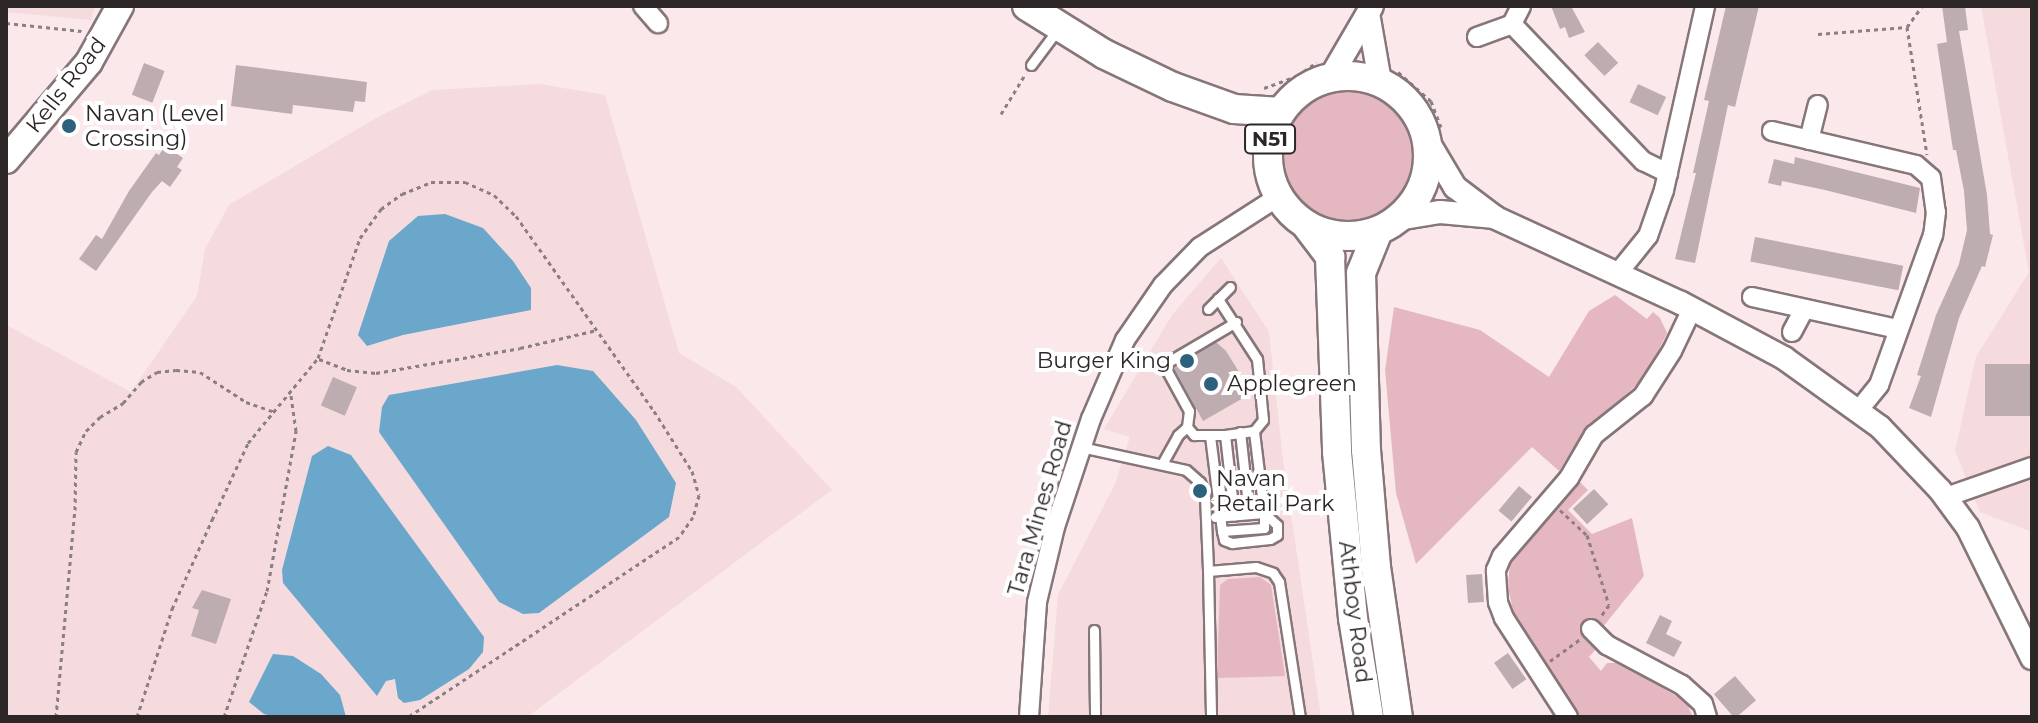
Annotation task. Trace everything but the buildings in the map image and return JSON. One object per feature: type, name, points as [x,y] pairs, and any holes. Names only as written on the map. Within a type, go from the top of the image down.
[{"type":"main road","name":"Kells Road","points":[[6,160],[89,62],[120,6]]},
{"type":"main road","name":"N51","points":[[1027,6],[1127,66],[1173,87],[1234,109],[1281,112]]},
{"type":"main road","points":[[1278,197],[1307,226],[1328,235],[1354,237],[1388,225],[1421,192],[1428,174],[1435,136],[1385,72],[1330,78]]},
{"type":"main road","name":"N51","points":[[1278,197],[1270,175],[1268,154],[1271,133],[1281,112],[1309,86],[1330,78]]},
{"type":"main road","name":"N51","points":[[1234,109],[1268,154]]},
{"type":"main road","name":"Athboy Road","points":[[1388,225],[1361,273],[1362,352],[1376,567],[1398,717]]},
{"type":"main road","name":"Athboy Road","points":[[1307,226],[1330,257],[1337,452],[1353,618],[1369,717]]},
{"type":"street","points":[[643,6],[658,23]]},
{"type":"street","points":[[1477,37],[1512,24],[1521,6]]},
{"type":"street","points":[[1618,273],[1648,236],[1668,173],[1705,6]]},
{"type":"street","points":[[1370,10],[1385,72]]},
{"type":"street","points":[[1330,78],[1370,10]]},
{"type":"street","points":[[1512,24],[1643,161],[1668,173]]},
{"type":"street","points":[[1809,140],[1818,105]]},
{"type":"street","points":[[1772,131],[1916,165],[1931,178],[1935,228],[1877,389],[1859,410]]},
{"type":"street","points":[[1435,136],[1455,187],[1496,218],[1618,273],[1784,358],[1880,427],[1946,497],[1986,560],[2032,658]]},
{"type":"street","name":"Tara Mines Road","points":[[1029,717],[1037,602],[1055,527],[1081,447],[1125,340],[1163,285],[1200,247],[1278,197]]},
{"type":"street","points":[[1388,225],[1440,212],[1496,218]]},
{"type":"street","points":[[1752,297],[1898,329]]},
{"type":"street","points":[[1792,332],[1804,309]]},
{"type":"street","points":[[1568,717],[1504,618],[1498,602],[1496,570],[1502,556],[1551,500],[1594,435],[1630,408],[1649,387],[1698,312]]},
{"type":"street","points":[[1946,497],[2032,467]]},
{"type":"street","points":[[1591,629],[1607,645],[1682,685],[1703,704],[1707,717]]},
{"type":"lane","points":[[1031,65],[1059,27]]},
{"type":"lane","points":[[1208,309],[1230,287]]},
{"type":"lane","points":[[1218,299],[1236,322],[1257,359],[1263,420],[1254,431],[1264,528],[1222,531]]},
{"type":"lane","points":[[1162,464],[1178,435],[1187,427],[1189,411],[1166,369],[1168,362],[1236,322]]},
{"type":"lane","points":[[1187,427],[1194,435],[1210,436],[1254,431]]},
{"type":"lane","points":[[1240,432],[1249,514]]},
{"type":"lane","points":[[1225,435],[1234,515]]},
{"type":"lane","points":[[1206,518],[1220,517],[1234,515],[1264,513],[1277,525],[1277,535],[1270,539],[1232,543],[1224,540],[1220,517],[1210,436]]},
{"type":"lane","points":[[1081,447],[1186,470],[1200,482],[1206,518],[1211,717]]},
{"type":"lane","points":[[1208,571],[1256,567],[1273,573],[1279,582],[1300,717]]},
{"type":"lane","points":[[1094,630],[1095,717]]},
{"type":"path","points":[[1922,6],[1907,27],[1931,178]]},
{"type":"path","points":[[6,23],[92,32]]},
{"type":"path","points":[[1818,34],[1907,27]]},
{"type":"path","points":[[1001,114],[1031,65]]},
{"type":"path","points":[[1385,72],[1398,73],[1431,101],[1435,136]]},
{"type":"path","points":[[1259,89],[1297,76]]},
{"type":"path","points":[[137,717],[172,609],[212,520],[248,443],[318,358],[360,238],[381,209],[402,194],[431,182],[465,182],[494,195],[516,216],[692,471],[699,495],[693,517],[679,537],[408,717]]},
{"type":"path","points":[[318,358],[347,370],[376,373],[520,348],[597,330]]},
{"type":"path","points":[[56,717],[75,510],[76,452],[86,431],[100,417],[123,403],[141,382],[157,372],[176,370],[200,372],[246,402],[275,412]]},
{"type":"path","points":[[224,717],[267,591],[296,431],[291,393]]},
{"type":"path","points":[[1538,670],[1591,629],[1609,605],[1587,535],[1551,500]]},
{"type":"shaded area","points":[[6,6],[95,6],[91,20],[6,12]]},
{"type":"shaded area","points":[[1981,6],[2032,6],[2032,532],[1980,512],[1955,451],[1976,357],[2029,272]]},
{"type":"shaded area","points":[[539,84],[605,95],[679,353],[736,387],[832,490],[527,717],[6,717],[6,325],[131,392],[197,296],[205,249],[229,205],[378,117],[433,90]]},
{"type":"shaded area","points":[[1350,91],[1387,102],[1405,120],[1416,157],[1405,194],[1387,212],[1350,223],[1313,212],[1295,194],[1284,157],[1295,120],[1313,102]]},
{"type":"shaded area","name":"Navan Retail Park","points":[[1221,258],[1269,332],[1283,460],[1321,717],[1048,717],[1058,595],[1115,484],[1130,437],[1104,429],[1172,315]]},
{"type":"shaded area","points":[[1615,295],[1647,319],[1653,312],[1660,318],[1667,333],[1646,376],[1580,437],[1559,471],[1532,447],[1416,564],[1396,493],[1385,370],[1394,307],[1480,330],[1549,377],[1589,311]]},
{"type":"shaded area","points":[[1578,480],[1588,490],[1568,510],[1592,534],[1632,518],[1644,576],[1594,638],[1595,650],[1589,657],[1601,671],[1607,663],[1633,670],[1686,702],[1693,717],[1579,717],[1513,611],[1508,587],[1510,561]]},
{"type":"shaded area","points":[[1260,577],[1271,585],[1285,676],[1217,678],[1220,585],[1228,579]]},
{"type":"water","points":[[445,214],[483,228],[513,261],[531,288],[531,310],[403,335],[367,346],[358,335],[389,241],[418,216]]},
{"type":"water","points":[[557,365],[593,371],[636,420],[676,483],[669,517],[539,613],[523,614],[499,602],[379,432],[382,407],[389,395]]},
{"type":"water","points":[[328,446],[351,455],[484,637],[483,652],[469,669],[420,700],[404,703],[398,698],[395,679],[386,681],[377,696],[283,583],[282,570],[312,456]]},
{"type":"water","points":[[273,654],[293,656],[321,674],[340,695],[346,717],[276,717],[264,714],[249,702]]},
{"type":"place","name":"Navan (Level Crossing)","points":[[69,126]]},
{"type":"place","name":"Burger King","points":[[1187,361]]},
{"type":"place","name":"Applegreen","points":[[1211,384]]},
{"type":"place","name":"Navan Retail Park","points":[[1200,491]]}]
